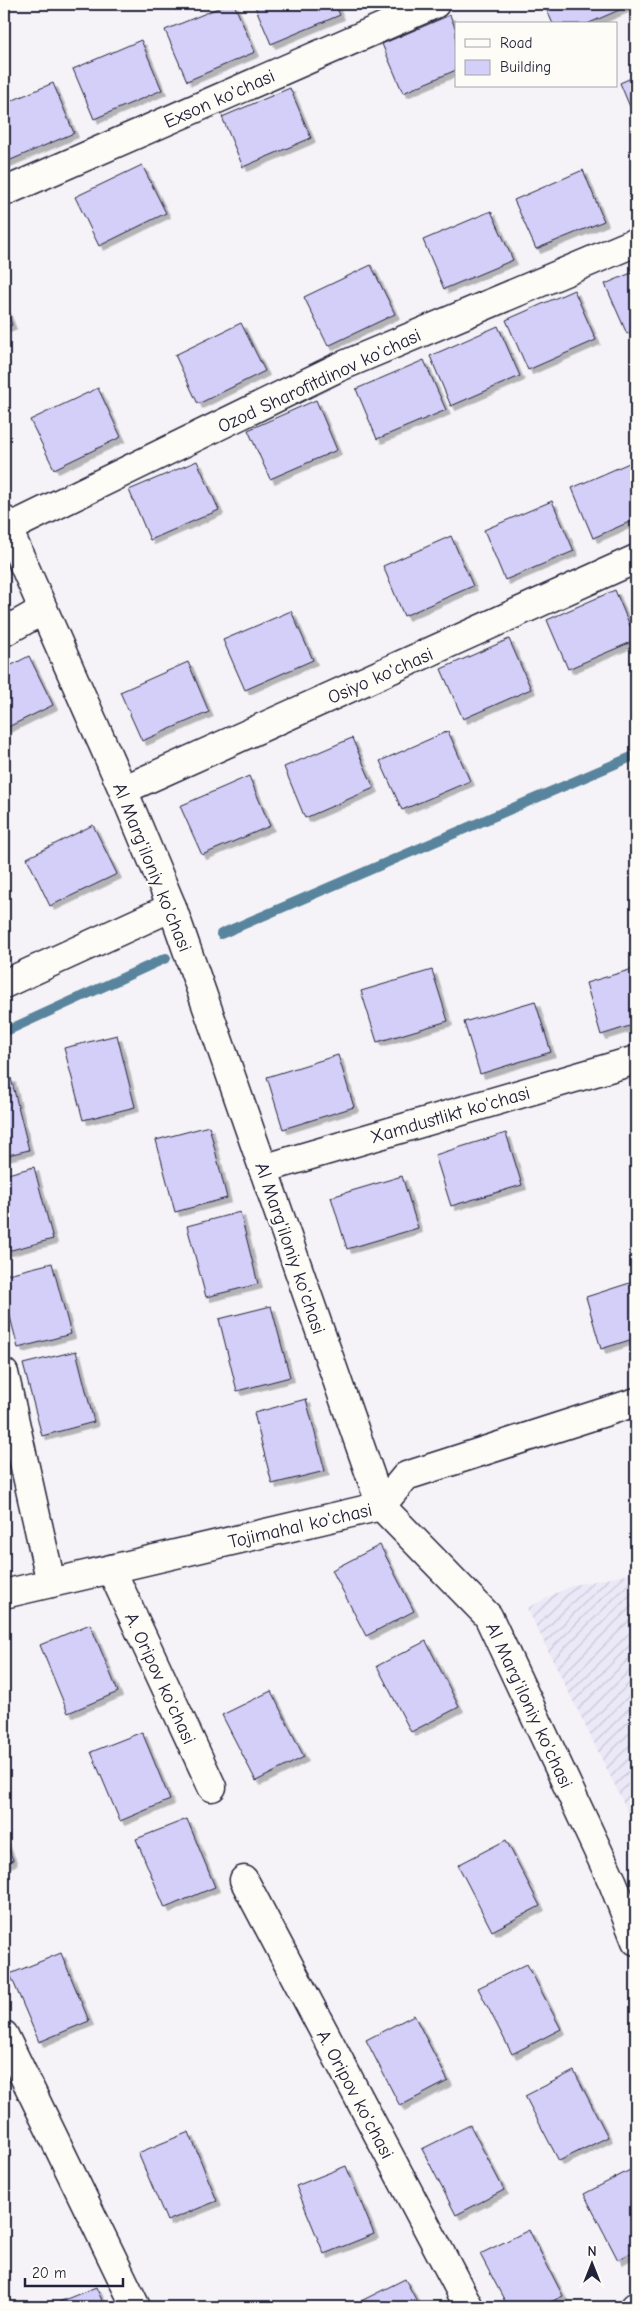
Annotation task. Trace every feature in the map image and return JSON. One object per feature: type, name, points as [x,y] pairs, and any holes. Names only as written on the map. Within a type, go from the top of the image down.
[{"type":"street","name":"Exson ko'chasi","points":[[4,192],[435,4]]},
{"type":"street","name":"Ozod Sharofitdinov ko'chasi","points":[[6,524],[338,368],[636,242]]},
{"type":"street","name":"Al Marg'iloniy ko'chasi","points":[[6,524],[123,790],[172,907],[381,1506],[488,1616],[613,1884],[636,1941]]},
{"type":"street","name":"Osiyo ko'chasi","points":[[123,790],[636,559]]},
{"type":"street","points":[[4,632],[43,610]]},
{"type":"street","points":[[4,984],[172,907]]},
{"type":"street","name":"Xamdustlikt ko'chasi","points":[[263,1169],[636,1060]]},
{"type":"street","points":[[4,1373],[51,1583]]},
{"type":"street","name":"Tojimahal ko'chasi","points":[[4,1594],[381,1506],[406,1476],[636,1402]]},
{"type":"street","name":"A. Oripov ko'chasi","points":[[110,1569],[212,1786]]},
{"type":"street","name":"A. Oripov ko'chasi","points":[[244,1880],[469,2307]]},
{"type":"street","points":[[4,2035],[136,2307]]},
{"type":"shaded area","points":[[636,1573],[636,1828],[527,1608],[573,1585]]},
{"type":"building","points":[[228,4],[234,4],[255,52],[187,81],[165,30]]},
{"type":"building","points":[[254,4],[335,4],[340,15],[271,44]]},
{"type":"building","points":[[544,4],[625,4],[626,7],[592,22],[552,22]]},
{"type":"building","points":[[450,15],[455,28],[455,70],[403,93],[382,44]]},
{"type":"building","points":[[141,40],[162,90],[94,119],[73,69]]},
{"type":"building","points":[[636,76],[636,121],[620,83]]},
{"type":"building","points":[[53,83],[74,133],[6,162],[4,157],[4,104]]},
{"type":"building","points":[[290,88],[311,138],[243,167],[222,117]]},
{"type":"building","points":[[142,165],[166,213],[99,246],[75,197]]},
{"type":"building","points":[[583,170],[604,221],[536,249],[514,200]]},
{"type":"building","points":[[491,211],[513,260],[444,289],[423,240]]},
{"type":"building","points":[[371,265],[395,314],[328,346],[304,297]]},
{"type":"building","points":[[636,271],[636,330],[627,334],[605,284]]},
{"type":"building","points":[[574,290],[596,340],[528,370],[506,320]]},
{"type":"building","points":[[4,304],[12,325],[4,328]]},
{"type":"building","points":[[241,323],[265,371],[198,404],[175,355]]},
{"type":"building","points":[[498,326],[520,376],[451,406],[430,356]]},
{"type":"building","points":[[424,360],[446,410],[377,439],[356,389]]},
{"type":"building","points":[[98,388],[121,437],[54,469],[30,420]]},
{"type":"building","points":[[316,400],[337,450],[270,479],[248,430]]},
{"type":"building","points":[[636,460],[636,519],[593,538],[572,488]]},
{"type":"building","points":[[197,461],[219,510],[150,540],[129,490]]},
{"type":"building","points":[[552,501],[574,551],[505,580],[484,530]]},
{"type":"building","points":[[451,536],[473,586],[404,616],[383,566]]},
{"type":"building","points":[[615,590],[636,640],[568,669],[547,620]]},
{"type":"building","points":[[291,611],[313,660],[245,690],[223,640]]},
{"type":"building","points":[[509,639],[531,689],[463,719],[441,669]]},
{"type":"building","points":[[29,656],[53,705],[4,729],[4,669]]},
{"type":"building","points":[[188,662],[209,712],[142,741],[120,692]]},
{"type":"building","points":[[448,731],[470,781],[402,810],[380,761]]},
{"type":"building","points":[[352,738],[374,788],[305,818],[284,767]]},
{"type":"building","points":[[249,776],[270,826],[202,855],[180,806]]},
{"type":"building","points":[[93,825],[117,874],[50,906],[27,858]]},
{"type":"building","points":[[636,968],[636,1024],[601,1035],[586,983]]},
{"type":"building","points":[[432,970],[448,1021],[377,1042],[361,991]]},
{"type":"building","points":[[535,1001],[551,1052],[480,1074],[464,1022]]},
{"type":"building","points":[[117,1035],[135,1107],[83,1120],[64,1048]]},
{"type":"building","points":[[338,1055],[354,1107],[283,1129],[267,1077]]},
{"type":"building","points":[[11,1078],[29,1150],[4,1156],[4,1080]]},
{"type":"building","points":[[209,1126],[227,1198],[175,1212],[156,1140]]},
{"type":"building","points":[[506,1133],[522,1185],[451,1206],[435,1155]]},
{"type":"building","points":[[34,1167],[53,1239],[4,1252],[4,1175]]},
{"type":"building","points":[[402,1176],[418,1228],[347,1249],[331,1197]]},
{"type":"building","points":[[240,1212],[258,1284],[206,1297],[187,1226]]},
{"type":"building","points":[[52,1263],[71,1334],[18,1348],[4,1293],[4,1275]]},
{"type":"building","points":[[636,1281],[636,1338],[601,1349],[586,1297]]},
{"type":"building","points":[[271,1306],[290,1377],[237,1391],[219,1319]]},
{"type":"building","points":[[76,1351],[94,1422],[42,1436],[23,1364]]},
{"type":"building","points":[[306,1399],[325,1471],[272,1484],[254,1413]]},
{"type":"building","points":[[380,1545],[414,1611],[366,1636],[332,1570]]},
{"type":"building","points":[[90,1624],[118,1692],[68,1713],[40,1645]]},
{"type":"building","points":[[426,1641],[459,1707],[411,1732],[377,1666]]},
{"type":"building","points":[[271,1691],[304,1757],[256,1781],[222,1715]]},
{"type":"building","points":[[142,1732],[170,1800],[120,1821],[91,1752]]},
{"type":"building","points":[[187,1819],[215,1887],[165,1908],[136,1839]]},
{"type":"building","points":[[4,1838],[13,1860],[4,1864]]},
{"type":"building","points":[[506,1840],[540,1906],[492,1931],[458,1865]]},
{"type":"building","points":[[61,1953],[89,2021],[39,2042],[10,1974]]},
{"type":"building","points":[[527,1964],[561,2029],[512,2054],[478,1988]]},
{"type":"building","points":[[414,2015],[448,2081],[400,2106],[366,2040]]},
{"type":"building","points":[[574,2071],[608,2137],[559,2161],[525,2096]]},
{"type":"building","points":[[470,2125],[504,2190],[456,2215],[422,2149]]},
{"type":"building","points":[[189,2132],[217,2201],[167,2221],[138,2153]]},
{"type":"building","points":[[346,2166],[374,2234],[324,2254],[296,2186]]},
{"type":"building","points":[[632,2169],[636,2177],[636,2250],[618,2260],[584,2194]]},
{"type":"building","points":[[529,2230],[563,2296],[540,2307],[508,2307],[480,2254]]},
{"type":"building","points":[[405,2279],[420,2307],[359,2307],[357,2303]]},
{"type":"building","points":[[96,2287],[105,2307],[47,2307]]},
{"type":"waterway","points":[[221,934],[636,755]]},
{"type":"waterway","points":[[4,1032],[166,958]]}]
